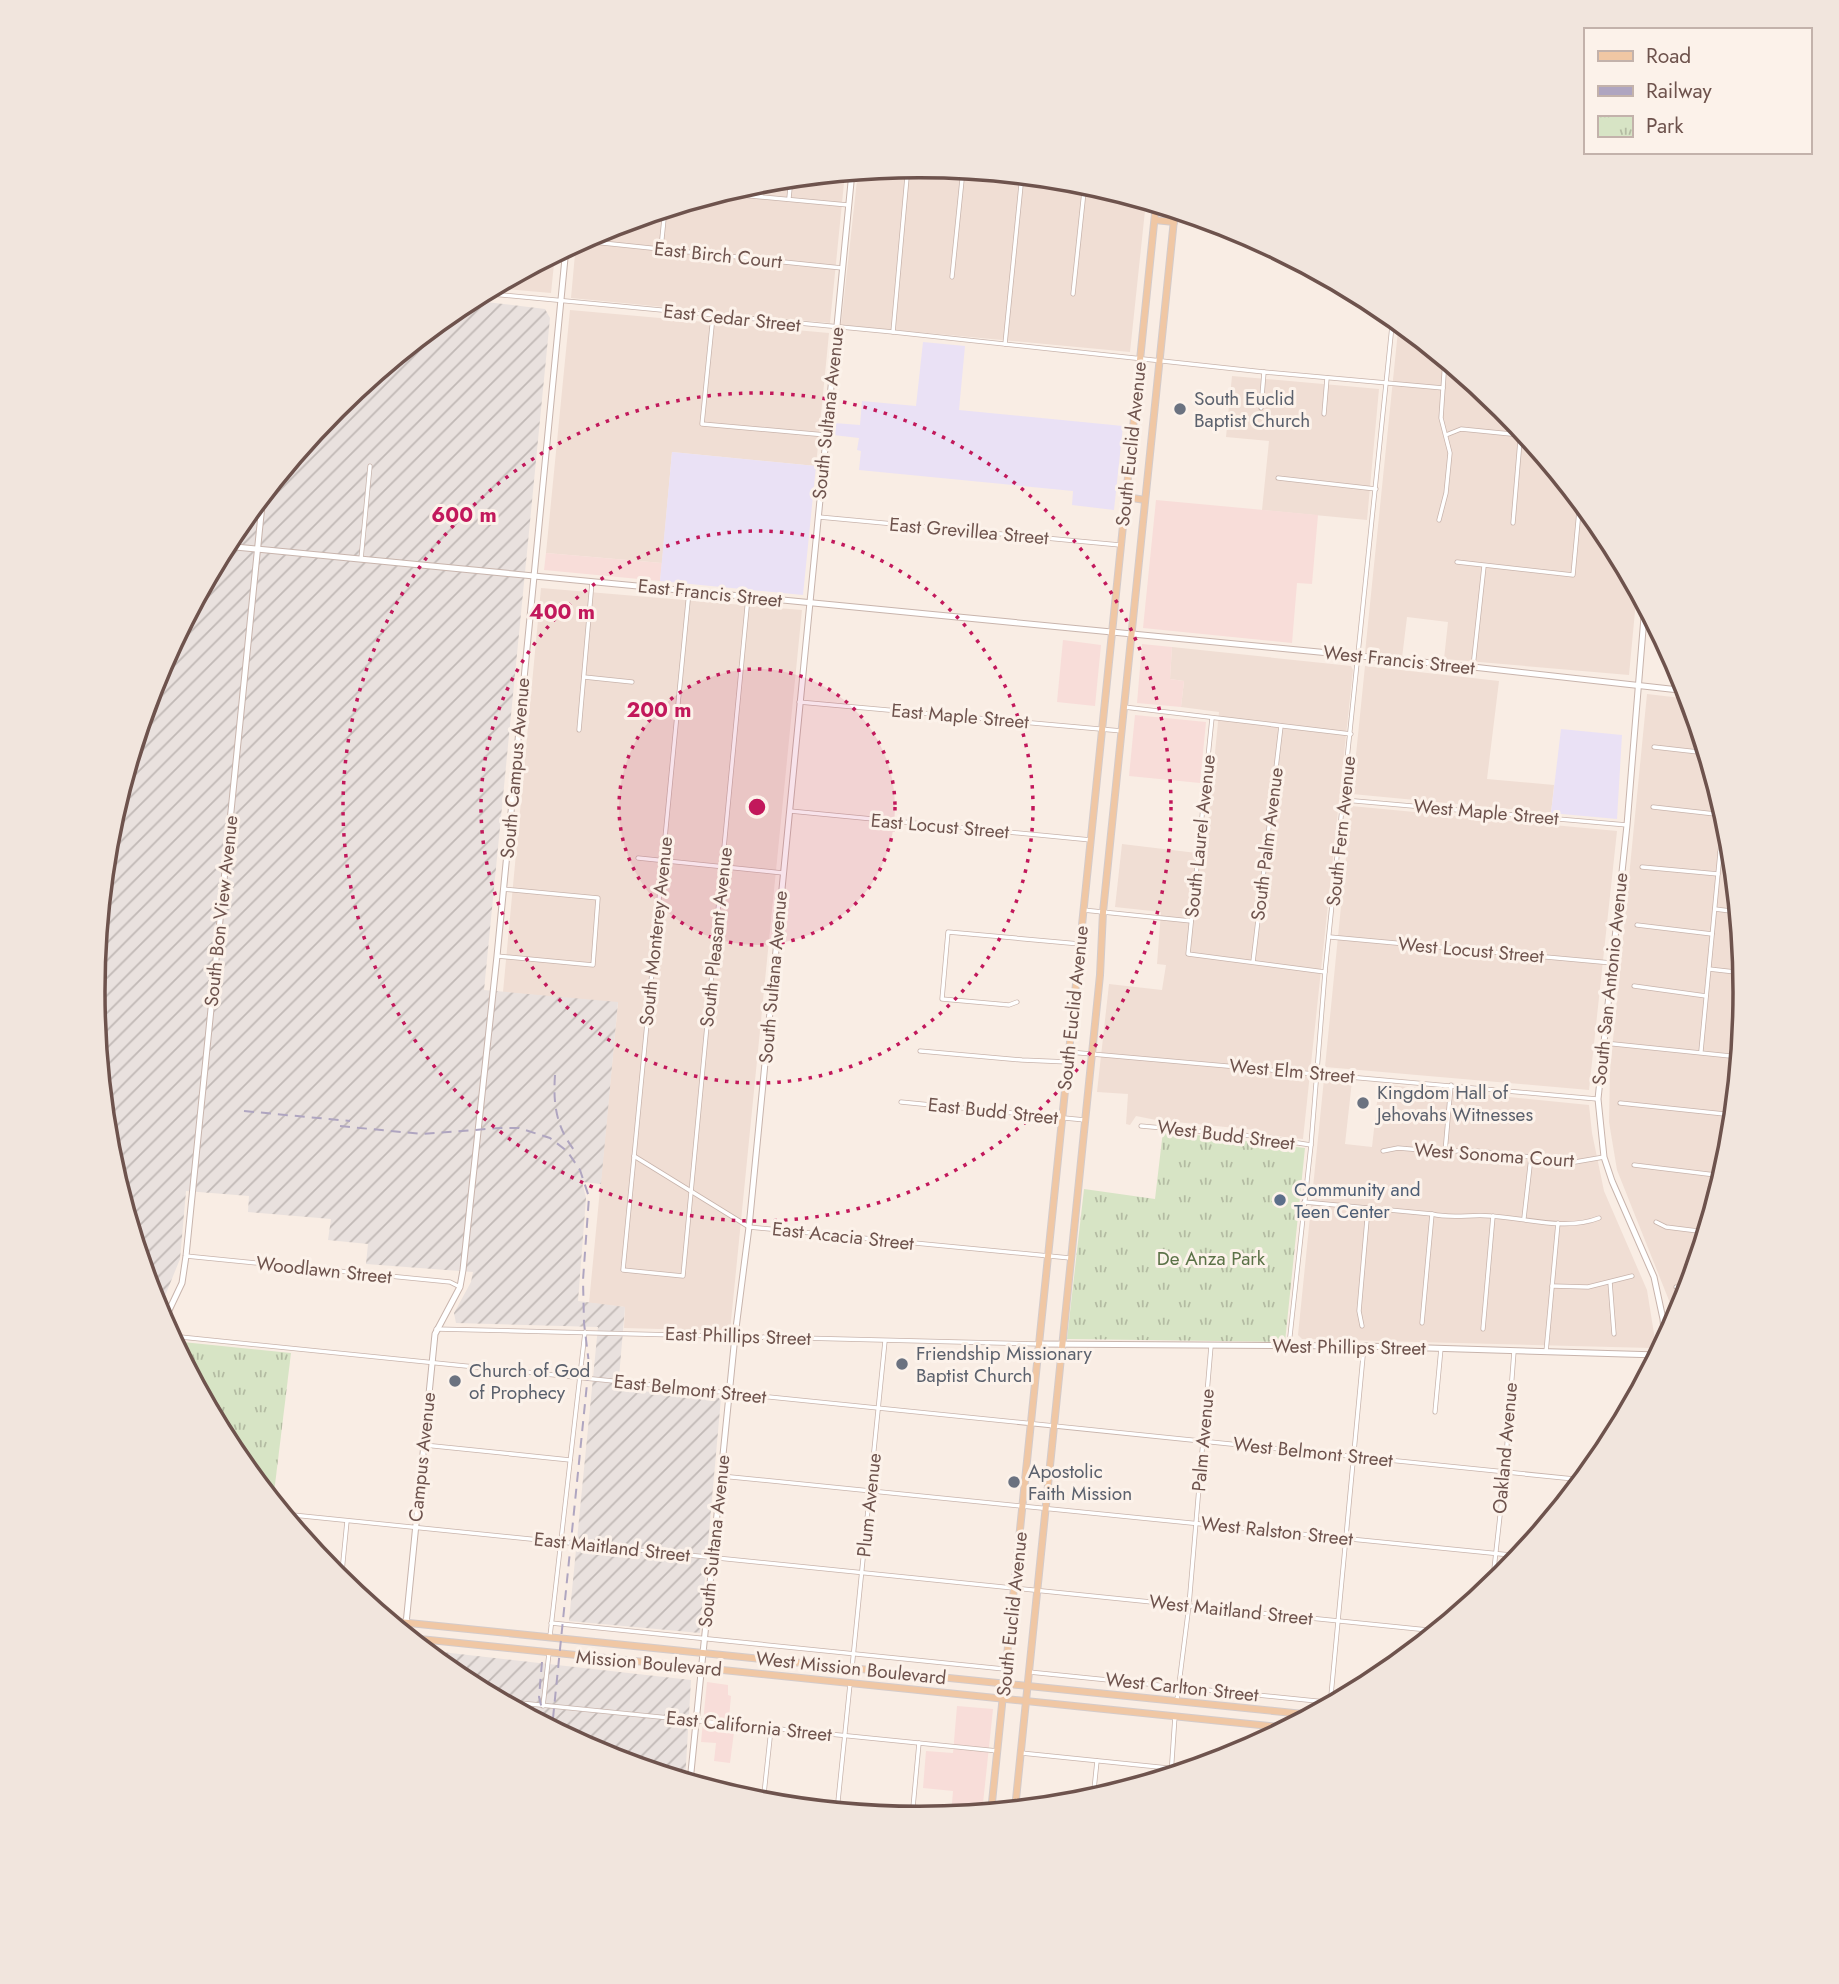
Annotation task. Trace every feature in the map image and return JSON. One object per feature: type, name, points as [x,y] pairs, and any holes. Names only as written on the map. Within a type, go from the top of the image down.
[{"type":"main road","name":"South Euclid Avenue","points":[[992,1803],[1155,213]]},
{"type":"main road","name":"South Euclid Avenue","points":[[1016,1801],[1174,219]]},
{"type":"main road","points":[[1154,220],[1174,222]]},
{"type":"main road","points":[[1126,497],[1145,500]]},
{"type":"main road","name":"West Mission Boulevard","points":[[406,1622],[1297,1713]]},
{"type":"main road","name":"Mission Boulevard","points":[[426,1640],[1026,1700]]},
{"type":"main road","points":[[1026,1700],[1272,1726]]},
{"type":"street","points":[[893,332],[907,177]]},
{"type":"street","points":[[952,278],[963,179]]},
{"type":"street","name":"South Sultana Avenue","points":[[691,1773],[735,1336],[749,1227],[851,180]]},
{"type":"street","points":[[1005,345],[1021,184]]},
{"type":"street","points":[[789,198],[790,188]]},
{"type":"street","points":[[1073,294],[1084,194]]},
{"type":"street","points":[[751,195],[848,205]]},
{"type":"street","points":[[661,248],[664,219]]},
{"type":"street","name":"East Birch Court","points":[[602,243],[842,268]]},
{"type":"street","name":"South Campus Avenue","points":[[460,1287],[497,956],[565,258]]},
{"type":"street","name":"East Cedar Street","points":[[499,295],[1443,388]]},
{"type":"street","points":[[713,316],[702,424],[826,435]]},
{"type":"street","name":"South Fern Avenue","points":[[1289,1345],[1392,329]]},
{"type":"street","points":[[1439,520],[1446,493],[1450,453],[1441,418],[1444,370]]},
{"type":"street","points":[[1261,408],[1264,372]]},
{"type":"street","points":[[1324,414],[1327,378]]},
{"type":"street","points":[[1446,435],[1461,429],[1512,434]]},
{"type":"street","points":[[1513,523],[1520,443]]},
{"type":"street","points":[[361,559],[370,466]]},
{"type":"street","points":[[1278,478],[1376,489]]},
{"type":"street","name":"South Bon View Avenue","points":[[169,1309],[182,1283],[186,1256],[261,512]]},
{"type":"street","points":[[1457,562],[1573,575],[1579,514]]},
{"type":"street","name":"East Grevillea Street","points":[[817,517],[1121,545]]},
{"type":"street","name":"East Francis Street","points":[[237,547],[1111,633]]},
{"type":"street","points":[[1473,667],[1484,566]]},
{"type":"street","points":[[579,730],[592,582]]},
{"type":"street","name":"South Monterey Avenue","points":[[682,1276],[623,1270],[689,591]]},
{"type":"street","name":"South Pleasant Avenue","points":[[682,1276],[748,597]]},
{"type":"street","name":"South San Antonio Avenue","points":[[1644,621],[1628,825],[1598,1099],[1604,1157],[1654,1277],[1664,1321]]},
{"type":"street","name":"West Francis Street","points":[[1111,633],[1473,667],[1676,690]]},
{"type":"street","points":[[584,677],[632,682]]},
{"type":"street","name":"East Maple Street","points":[[799,702],[1122,731]]},
{"type":"street","points":[[1124,707],[1351,734]]},
{"type":"street","name":"South Laurel Avenue","points":[[1212,718],[1188,954],[1253,962]]},
{"type":"street","name":"South Palm Avenue","points":[[1253,962],[1281,726]]},
{"type":"street","points":[[1654,747],[1697,752]]},
{"type":"street","name":"West Maple Street","points":[[1345,800],[1628,825]]},
{"type":"street","points":[[1653,807],[1713,812]]},
{"type":"street","name":"East Locust Street","points":[[789,811],[1091,840]]},
{"type":"street","points":[[1701,1051],[1720,847]]},
{"type":"street","points":[[638,859],[783,873]]},
{"type":"street","points":[[1642,867],[1718,874]]},
{"type":"street","points":[[497,956],[593,965],[598,898],[503,889]]},
{"type":"street","points":[[1715,909],[1729,911]]},
{"type":"street","points":[[1083,910],[1191,920]]},
{"type":"street","points":[[1637,925],[1712,934]]},
{"type":"street","points":[[1017,1002],[1009,1005],[942,999],[948,932],[1080,944]]},
{"type":"street","name":"West Locust Street","points":[[1330,937],[1612,962]]},
{"type":"street","points":[[1253,962],[1325,972]]},
{"type":"street","points":[[1709,969],[1733,972]]},
{"type":"street","points":[[1634,986],[1706,996]]},
{"type":"street","points":[[1604,1043],[1731,1056]]},
{"type":"street","points":[[920,1051],[1068,1062]]},
{"type":"street","name":"West Elm Street","points":[[1069,1052],[1598,1099]]},
{"type":"street","points":[[1445,1152],[1451,1085]]},
{"type":"street","name":"East Budd Street","points":[[901,1102],[1085,1120]]},
{"type":"street","points":[[1620,1103],[1724,1114]]},
{"type":"street","name":"West Budd Street","points":[[1141,1126],[1253,1136],[1311,1145]]},
{"type":"street","name":"West Sonoma Court","points":[[1383,1150],[1467,1150],[1575,1162],[1604,1157]]},
{"type":"street","name":"East Acacia Street","points":[[634,1156],[749,1227],[1072,1259]]},
{"type":"street","points":[[1524,1219],[1531,1157]]},
{"type":"street","points":[[1634,1165],[1713,1175]]},
{"type":"street","points":[[1304,1202],[1446,1217],[1493,1216],[1558,1223],[1587,1222],[1599,1217]]},
{"type":"street","points":[[1362,1326],[1359,1311],[1368,1208]]},
{"type":"street","points":[[1422,1323],[1432,1214]]},
{"type":"street","points":[[1483,1329],[1493,1216]]},
{"type":"street","points":[[1656,1222],[1665,1227],[1698,1231]]},
{"type":"street","points":[[1546,1352],[1558,1223]]},
{"type":"street","name":"Woodlawn Street","points":[[186,1256],[450,1282],[460,1287]]},
{"type":"street","points":[[1552,1286],[1588,1287],[1632,1276]]},
{"type":"street","points":[[1610,1282],[1614,1334]]},
{"type":"street","name":"Campus Avenue","points":[[406,1622],[436,1329],[460,1287]]},
{"type":"street","name":"East Phillips Street","points":[[436,1329],[1039,1344]]},
{"type":"street","points":[[550,1638],[585,1332]]},
{"type":"street","name":"East Belmont Street","points":[[182,1337],[1041,1425]]},
{"type":"street","name":"Plum Avenue","points":[[852,1668],[885,1341]]},
{"type":"street","name":"West Phillips Street","points":[[1039,1344],[1364,1346],[1649,1355]]},
{"type":"street","name":"Palm Avenue","points":[[1177,1702],[1189,1605],[1212,1346]]},
{"type":"street","points":[[1333,1693],[1364,1346]]},
{"type":"street","points":[[1436,1412],[1441,1348]]},
{"type":"street","name":"Oakland Avenue","points":[[1494,1569],[1514,1351]]},
{"type":"street","name":"West Belmont Street","points":[[1041,1425],[1573,1479]]},
{"type":"street","points":[[424,1445],[570,1460]]},
{"type":"street","name":"West Ralston Street","points":[[721,1476],[1508,1554]]},
{"type":"street","name":"East Maitland Street","points":[[296,1515],[1025,1588]]},
{"type":"street","points":[[343,1566],[347,1520]]},
{"type":"street","name":"West Maitland Street","points":[[1025,1588],[1426,1629]]},
{"type":"street","points":[[551,1623],[1006,1669]]},
{"type":"street","points":[[543,1706],[549,1653]]},
{"type":"street","name":"West Carlton Street","points":[[1029,1672],[1319,1702]]},
{"type":"street","points":[[838,1802],[850,1683]]},
{"type":"street","name":"East California Street","points":[[524,1704],[998,1751]]},
{"type":"street","points":[[1172,1766],[1175,1716]]},
{"type":"street","points":[[764,1792],[771,1729]]},
{"type":"street","points":[[913,1806],[919,1743]]},
{"type":"street","points":[[1021,1753],[1164,1768]]},
{"type":"street","points":[[1094,1787],[1097,1761]]},
{"type":"shaded area","points":[[920,177],[1026,184],[1078,193],[1145,210],[1130,352],[841,325],[857,180]]},
{"type":"shaded area","points":[[844,181],[830,323],[571,298],[575,254],[608,240],[709,205],[761,193]]},
{"type":"shaded area","points":[[554,264],[551,293],[508,289]]},
{"type":"shaded area","points":[[488,302],[545,309],[550,318],[484,990],[618,1002],[601,1184],[582,1182],[586,1198],[578,1301],[625,1307],[618,1389],[721,1398],[700,1633],[569,1621],[598,1327],[456,1323],[454,1313],[471,1282],[473,1272],[366,1264],[368,1244],[328,1240],[331,1219],[248,1212],[249,1196],[186,1191],[180,1259],[164,1297],[148,1254],[121,1151],[112,1098],[105,992],[112,886],[121,833],[148,730],[167,680],[214,585],[242,539],[307,455],[344,416],[424,346]]},
{"type":"shaded area","points":[[570,310],[829,333],[816,466],[672,452],[662,563],[546,553]]},
{"type":"shaded area","points":[[1398,334],[1457,380],[1495,416],[1566,496],[1597,539],[1636,605],[1629,675],[1444,659],[1448,622],[1407,617],[1402,658],[1365,653]]},
{"type":"shaded area","points":[[923,342],[965,346],[959,410],[1123,426],[1114,510],[1072,505],[1073,491],[859,470],[859,438],[833,435],[834,423],[860,425],[862,401],[916,406]]},
{"type":"shaded area","points":[[1232,376],[1379,389],[1367,520],[1262,510],[1269,441],[1226,437]]},
{"type":"shaded area","points":[[672,452],[816,466],[803,595],[660,581]]},
{"type":"shaded area","points":[[1156,500],[1318,515],[1312,584],[1297,583],[1292,643],[1143,628]]},
{"type":"shaded area","points":[[546,553],[662,563],[660,581],[544,570]]},
{"type":"shaded area","points":[[541,588],[802,610],[730,1331],[624,1328],[625,1307],[589,1303],[618,1003],[503,992]]},
{"type":"shaded area","points":[[1063,640],[1101,645],[1095,706],[1057,702]]},
{"type":"shaded area","points":[[1142,644],[1172,647],[1170,679],[1184,681],[1181,707],[1137,703]]},
{"type":"shaded area","points":[[1172,647],[1351,666],[1353,670],[1303,1139],[1264,1135],[1265,1131],[1136,1116],[1130,1125],[1126,1124],[1128,1094],[1097,1092],[1109,984],[1162,990],[1166,965],[1157,964],[1161,912],[1115,907],[1122,844],[1205,854],[1219,712],[1181,707],[1184,681],[1170,679]]},
{"type":"shaded area","points":[[1365,666],[1499,681],[1487,779],[1554,785],[1551,813],[1352,794]]},
{"type":"shaded area","points":[[1647,694],[1679,698],[1706,781],[1718,833],[1727,886],[1734,992],[1727,1098],[1718,1151],[1691,1254],[1671,1307],[1617,1170],[1609,1122],[1610,1070]]},
{"type":"shaded area","points":[[1135,715],[1206,722],[1200,783],[1129,776]]},
{"type":"shaded area","points":[[1561,729],[1622,735],[1617,819],[1551,813]]},
{"type":"shaded area","points":[[1351,806],[1617,831],[1589,1090],[1325,1067]]},
{"type":"shaded area","points":[[1324,1079],[1352,1081],[1345,1144],[1372,1147],[1379,1084],[1589,1105],[1604,1191],[1647,1290],[1655,1341],[1652,1348],[1302,1339],[1298,1335]]},
{"type":"shaded area","points":[[444,1652],[691,1680],[686,1772],[559,1723],[512,1697]]},
{"type":"shaded area","points":[[707,1682],[728,1685],[728,1695],[731,1696],[728,1730],[734,1732],[730,1763],[714,1761],[716,1743],[701,1742]]},
{"type":"shaded area","points":[[957,1706],[993,1709],[983,1804],[952,1805],[953,1791],[923,1788],[926,1751],[953,1753]]},
{"type":"green space","name":"De Anza Park","points":[[1163,1131],[1305,1148],[1285,1342],[1067,1339],[1084,1189],[1155,1199]]},
{"type":"green space","points":[[184,1342],[291,1353],[274,1490],[242,1445]]},
{"type":"railway","points":[[555,1075],[557,1114],[563,1132],[574,1150]]},
{"type":"railway","points":[[244,1111],[350,1121]]},
{"type":"railway","points":[[340,1126],[422,1134],[519,1128],[550,1138],[567,1151],[580,1170],[589,1197],[583,1280],[589,1364],[553,1720]]},
{"type":"railway","points":[[542,1662],[539,1697],[543,1714]]},
{"type":"place","name":"South Euclid Baptist Church","points":[[1180,409]]},
{"type":"place","name":"Kingdom Hall of Jehovahs Witnesses","points":[[1363,1103]]},
{"type":"place","name":"Community and Teen Center","points":[[1280,1200]]},
{"type":"place","name":"Friendship Missionary Baptist Church","points":[[902,1364]]},
{"type":"place","name":"Church of God of Prophecy","points":[[455,1381]]},
{"type":"place","name":"Apostolic Faith Mission","points":[[1014,1482]]}]
